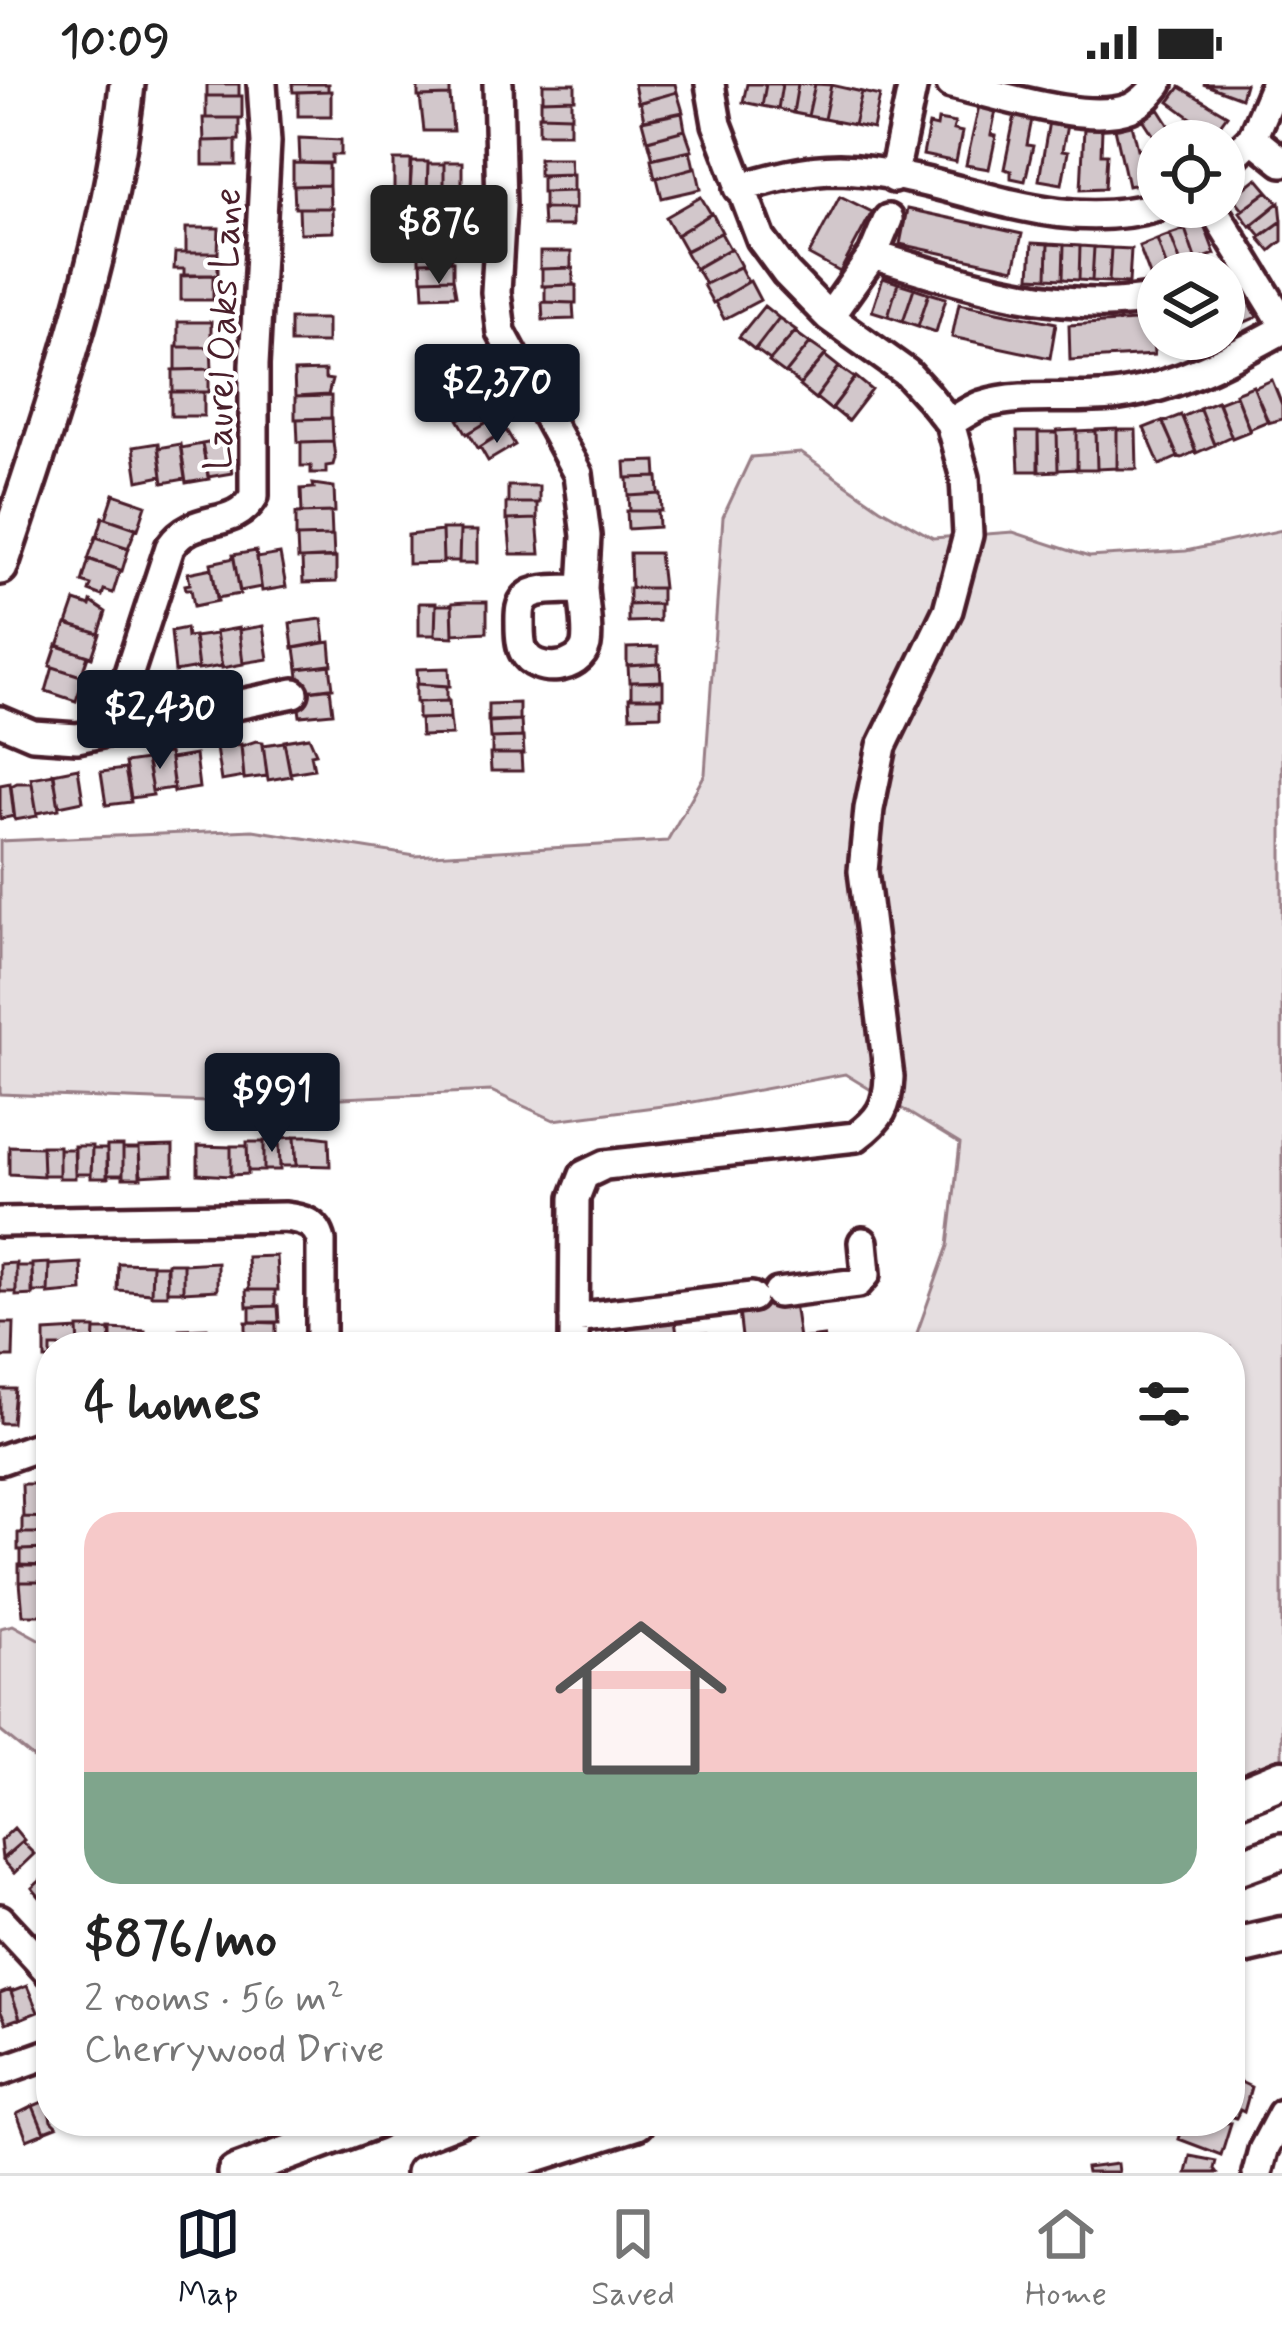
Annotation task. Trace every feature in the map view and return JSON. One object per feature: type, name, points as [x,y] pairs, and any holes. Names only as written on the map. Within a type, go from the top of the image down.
[{"type":"highway","points":[[1245,1796],[1282,1782]]},
{"type":"highway","points":[[1245,1945],[1282,1936]]},
{"type":"highway","points":[[472,2173],[587,2136]]},
{"type":"main road","points":[[0,517],[53,362],[75,279],[112,84]]},
{"type":"main road","points":[[0,567],[66,362],[127,84]]},
{"type":"main road","points":[[1245,1864],[1282,1850]]},
{"type":"main road","points":[[235,2173],[335,2136]]},
{"type":"main road","points":[[423,2173],[518,2136]]},
{"type":"street","name":"Laurel Oaks Lane","points":[[110,731],[170,547],[192,525],[235,516],[254,496],[254,364],[266,142],[262,84]]},
{"type":"street","points":[[498,84],[501,206],[496,292],[501,332],[578,474],[584,507],[583,588]]},
{"type":"street","points":[[574,1332],[575,1198],[584,1175],[605,1165],[856,1137],[878,1120],[888,1102],[889,1077],[863,871],[868,809],[882,746],[948,610],[968,535],[965,478],[950,423],[907,373],[829,317],[761,239],[717,124],[710,84]]},
{"type":"street","points":[[893,178],[913,84]]},
{"type":"street","points":[[951,84],[1090,113],[1132,108],[1158,84]]},
{"type":"street","points":[[1245,145],[1274,84]]},
{"type":"street","points":[[1252,138],[1282,162]]},
{"type":"street","points":[[739,188],[805,170],[844,169],[1053,213],[1106,218],[1137,211]]},
{"type":"street","points":[[829,317],[873,255],[888,219]]},
{"type":"street","points":[[873,255],[927,272],[1076,302],[1137,300]]},
{"type":"street","points":[[950,423],[982,405],[1025,398],[1122,395],[1167,384],[1228,360],[1282,326],[1245,280]]},
{"type":"street","points":[[0,722],[60,739],[294,693]]},
{"type":"street","points":[[0,1222],[284,1217],[307,1222],[321,1241],[321,1332]]},
{"type":"street","points":[[574,1318],[859,1282],[866,1274],[863,1242]]},
{"type":"street","points":[[0,1460],[36,1447]]},
{"type":"street","points":[[0,1919],[36,1958]]},
{"type":"street","points":[[0,2071],[36,2059]]},
{"type":"street","points":[[1257,2173],[1282,2114]]},
{"type":"shaded area","points":[[801,453],[933,538],[1013,532],[1089,557],[1186,551],[1282,530],[1282,1779],[1245,1794],[1245,1332],[917,1332],[948,1246],[960,1144],[845,1074],[693,1102],[554,1120],[491,1091],[233,1103],[0,1094],[0,841],[253,830],[415,856],[667,841],[705,774],[723,517],[751,457]]},
{"type":"shaded area","points":[[13,1625],[36,1638],[36,1760],[0,1731],[0,1628]]},
{"type":"building","points":[[207,84],[239,84],[239,96],[207,96]]},
{"type":"building","points":[[292,84],[328,84],[328,91],[293,92]]},
{"type":"building","points":[[418,84],[450,84],[450,96],[418,97]]},
{"type":"building","points":[[543,84],[575,84],[575,99],[543,100]]},
{"type":"building","points":[[634,84],[675,84],[677,92],[638,103]]},
{"type":"building","points":[[747,84],[766,84],[762,106],[743,102]]},
{"type":"building","points":[[766,84],[782,84],[778,109],[762,106]]},
{"type":"building","points":[[782,84],[798,84],[793,113],[778,109]]},
{"type":"building","points":[[798,84],[815,84],[808,116],[793,113]]},
{"type":"building","points":[[815,84],[831,85],[824,119],[808,116]]},
{"type":"building","points":[[1203,84],[1245,84],[1241,98]]},
{"type":"building","points":[[831,85],[862,92],[854,125],[824,119]]},
{"type":"building","points":[[1180,87],[1227,115],[1223,120],[1194,120],[1169,102]]},
{"type":"building","points":[[331,91],[331,116],[298,116],[298,92]]},
{"type":"building","points":[[677,92],[683,112],[644,120],[640,102]]},
{"type":"building","points":[[862,92],[880,96],[873,129],[854,125]]},
{"type":"building","points":[[206,96],[242,96],[242,118],[206,118]]},
{"type":"building","points":[[450,96],[453,131],[424,131],[420,97]]},
{"type":"building","points":[[572,99],[572,116],[541,115],[541,100]]},
{"type":"building","points":[[979,106],[996,110],[989,169],[966,165]]},
{"type":"building","points":[[1159,109],[1166,120],[1144,120]]},
{"type":"building","points":[[682,113],[685,130],[647,140],[642,121]]},
{"type":"building","points":[[539,115],[570,116],[570,133],[539,133]]},
{"type":"building","points":[[1015,115],[1032,119],[1027,145],[1033,146],[1025,181],[1011,178],[1011,171],[1004,169]]},
{"type":"building","points":[[203,118],[239,118],[239,140],[204,141]]},
{"type":"building","points":[[938,120],[955,123],[953,130],[962,132],[956,162],[923,155],[929,125],[937,127]]},
{"type":"building","points":[[1049,121],[1067,125],[1062,184],[1039,180]]},
{"type":"building","points":[[1132,124],[1137,184],[1128,186],[1115,128]]},
{"type":"building","points":[[1084,128],[1102,129],[1101,154],[1107,154],[1105,188],[1081,189]]},
{"type":"building","points":[[685,130],[692,150],[653,158],[648,140]]},
{"type":"building","points":[[299,138],[341,140],[341,155],[332,155],[332,163],[300,163]]},
{"type":"building","points":[[236,140],[236,165],[203,165],[203,141]]},
{"type":"building","points":[[690,150],[694,168],[655,178],[651,159]]},
{"type":"building","points":[[539,158],[570,158],[571,174],[539,175]]},
{"type":"building","points":[[394,160],[412,160],[410,191],[394,191]]},
{"type":"building","points":[[411,162],[428,162],[427,193],[410,193]]},
{"type":"building","points":[[444,162],[462,162],[462,192],[444,192]]},
{"type":"building","points":[[293,163],[329,164],[329,185],[293,186]]},
{"type":"building","points":[[428,164],[444,164],[444,195],[427,195]]},
{"type":"building","points":[[696,167],[701,189],[662,198],[657,178]]},
{"type":"building","points":[[573,174],[573,191],[542,192],[542,176]]},
{"type":"building","points":[[1257,178],[1268,191],[1245,208],[1245,188]]},
{"type":"building","points":[[329,185],[330,208],[295,208],[294,186]]},
{"type":"building","points":[[575,191],[575,209],[544,209],[544,192]]},
{"type":"building","points":[[1268,191],[1279,203],[1250,226],[1245,208]]},
{"type":"building","points":[[840,196],[872,212],[840,272],[809,255]]},
{"type":"building","points":[[701,197],[711,214],[676,235],[666,217]]},
{"type":"building","points":[[1280,202],[1282,221],[1261,236],[1252,225]]},
{"type":"building","points":[[299,208],[332,208],[333,232],[300,233]]},
{"type":"building","points":[[542,208],[572,209],[572,226],[543,226]]},
{"type":"building","points":[[907,209],[1022,234],[1014,269],[900,244]]},
{"type":"building","points":[[712,213],[722,232],[686,251],[677,235]]},
{"type":"building","points":[[1282,221],[1282,241],[1270,251],[1259,238]]},
{"type":"building","points":[[186,228],[219,228],[218,253],[186,253]]},
{"type":"building","points":[[421,228],[452,228],[453,245],[421,245]]},
{"type":"building","points":[[1205,228],[1214,252],[1193,252],[1185,229]]},
{"type":"building","points":[[1185,229],[1193,252],[1177,252],[1170,234]]},
{"type":"building","points":[[721,233],[730,249],[695,269],[685,251]]},
{"type":"building","points":[[1170,234],[1177,252],[1161,252],[1157,239]]},
{"type":"building","points":[[1157,239],[1161,252],[1141,252],[1139,246]]},
{"type":"building","points":[[1032,243],[1048,244],[1047,278],[1030,277]]},
{"type":"building","points":[[1048,244],[1064,245],[1063,279],[1047,278]]},
{"type":"building","points":[[419,245],[450,245],[451,261],[419,262]]},
{"type":"building","points":[[1064,245],[1080,246],[1079,280],[1063,279]]},
{"type":"building","points":[[1080,246],[1094,247],[1092,281],[1079,280]]},
{"type":"building","points":[[1094,247],[1111,248],[1109,282],[1092,281]]},
{"type":"building","points":[[731,248],[741,266],[705,284],[696,268]]},
{"type":"building","points":[[1111,248],[1131,249],[1129,283],[1109,282]]},
{"type":"building","points":[[540,252],[571,252],[571,268],[540,269]]},
{"type":"building","points":[[175,253],[218,253],[218,275],[184,275],[184,269],[174,269]]},
{"type":"building","points":[[453,261],[453,278],[422,279],[421,262]]},
{"type":"building","points":[[740,267],[748,282],[713,303],[703,285]]},
{"type":"building","points":[[573,268],[573,285],[542,286],[542,269]]},
{"type":"building","points":[[213,275],[213,300],[181,300],[181,276]]},
{"type":"building","points":[[453,278],[456,295],[424,296],[423,279]]},
{"type":"building","points":[[883,278],[898,283],[888,316],[872,311]]},
{"type":"building","points":[[750,281],[760,300],[724,319],[715,302]]},
{"type":"building","points":[[898,283],[914,288],[903,321],[888,316]]},
{"type":"building","points":[[576,285],[576,303],[545,302],[545,286]]},
{"type":"building","points":[[914,288],[929,293],[918,326],[903,321]]},
{"type":"building","points":[[929,293],[946,298],[936,332],[918,326]]},
{"type":"building","points":[[1245,293],[1257,317],[1245,322]]},
{"type":"building","points":[[542,302],[573,303],[574,319],[543,320]]},
{"type":"building","points":[[959,303],[1056,323],[1050,358],[952,337]]},
{"type":"building","points":[[764,306],[779,318],[755,350],[739,337]]},
{"type":"building","points":[[779,318],[796,330],[770,360],[755,349]]},
{"type":"building","points":[[290,319],[327,319],[327,343],[290,343]]},
{"type":"building","points":[[1137,321],[1137,356],[1070,360],[1069,325]]},
{"type":"building","points":[[178,322],[211,322],[211,347],[178,347]]},
{"type":"building","points":[[795,332],[810,343],[785,374],[769,362]]},
{"type":"building","points":[[810,343],[826,354],[800,385],[786,373]]},
{"type":"building","points":[[176,347],[211,347],[212,369],[176,370]]},
{"type":"building","points":[[825,356],[839,367],[815,399],[799,386]]},
{"type":"building","points":[[839,367],[855,378],[831,410],[816,398]]},
{"type":"building","points":[[209,369],[209,392],[173,392],[173,370]]},
{"type":"building","points":[[325,371],[325,379],[332,380],[328,395],[295,397],[294,372]]},
{"type":"building","points":[[856,377],[872,390],[848,421],[832,408]]},
{"type":"building","points":[[1272,380],[1282,419],[1268,423],[1254,388]]},
{"type":"building","points":[[1253,386],[1268,421],[1249,429],[1235,393]]},
{"type":"building","points":[[480,388],[488,403],[461,418],[453,403]]},
{"type":"building","points":[[171,392],[204,392],[204,416],[171,416]]},
{"type":"building","points":[[1236,395],[1250,431],[1232,438],[1218,402]]},
{"type":"building","points":[[331,396],[331,418],[295,419],[295,397]]},
{"type":"building","points":[[1217,401],[1231,436],[1214,444],[1199,408]]},
{"type":"building","points":[[486,404],[494,418],[467,434],[458,419]]},
{"type":"building","points":[[1200,409],[1214,445],[1196,453],[1182,417]]},
{"type":"building","points":[[1181,415],[1196,451],[1182,458],[1163,422]]},
{"type":"building","points":[[495,417],[504,432],[478,448],[469,433]]},
{"type":"building","points":[[332,418],[333,441],[298,442],[297,419]]},
{"type":"building","points":[[1162,421],[1178,457],[1160,465],[1144,428]]},
{"type":"building","points":[[1117,429],[1117,468],[1097,469],[1096,430]]},
{"type":"building","points":[[506,430],[515,445],[488,461],[480,447]]},
{"type":"building","points":[[1077,430],[1077,469],[1058,470],[1057,431]]},
{"type":"building","points":[[1117,430],[1136,430],[1137,469],[1117,469]]},
{"type":"building","points":[[1096,431],[1097,470],[1077,470],[1077,432]]},
{"type":"building","points":[[1017,432],[1038,432],[1038,471],[1019,471]]},
{"type":"building","points":[[1038,433],[1057,433],[1058,471],[1039,472]]},
{"type":"building","points":[[333,441],[335,458],[333,465],[326,466],[326,473],[311,473],[311,466],[301,466],[301,442]]},
{"type":"building","points":[[158,443],[162,476],[138,481],[133,447]]},
{"type":"building","points":[[180,444],[185,479],[163,483],[158,448]]},
{"type":"building","points":[[202,444],[227,444],[232,473],[208,477]]},
{"type":"building","points":[[202,444],[209,479],[186,483],[181,448]]},
{"type":"building","points":[[656,461],[657,477],[626,478],[625,462]]},
{"type":"building","points":[[658,477],[659,494],[629,496],[628,478]]},
{"type":"building","points":[[313,484],[334,487],[335,512],[302,513],[301,489],[314,488]]},
{"type":"building","points":[[508,486],[539,486],[539,503],[508,503]]},
{"type":"building","points":[[114,494],[146,505],[138,529],[106,518]]},
{"type":"building","points":[[661,494],[662,511],[630,511],[629,496]]},
{"type":"building","points":[[506,503],[537,503],[537,519],[506,520]]},
{"type":"building","points":[[627,511],[658,511],[659,527],[628,529]]},
{"type":"building","points":[[331,512],[332,536],[296,537],[296,513]]},
{"type":"building","points":[[103,517],[136,528],[128,548],[97,537]]},
{"type":"building","points":[[537,519],[540,554],[511,554],[508,520]]},
{"type":"building","points":[[442,529],[460,529],[459,561],[443,561]]},
{"type":"building","points":[[442,531],[443,563],[408,564],[408,535]]},
{"type":"building","points":[[460,531],[477,531],[477,563],[459,563]]},
{"type":"building","points":[[333,536],[334,558],[298,559],[297,537]]},
{"type":"building","points":[[96,537],[129,548],[122,571],[88,559]]},
{"type":"building","points":[[256,551],[261,587],[240,591],[233,555]]},
{"type":"building","points":[[630,553],[659,553],[663,588],[631,588]]},
{"type":"building","points":[[280,554],[286,587],[262,591],[257,558]]},
{"type":"building","points":[[336,557],[336,582],[303,583],[302,559]]},
{"type":"building","points":[[234,558],[240,594],[217,598],[211,563]]},
{"type":"building","points":[[89,559],[120,570],[113,593],[104,590],[102,596],[82,582]]},
{"type":"building","points":[[212,568],[218,601],[194,606],[191,589],[185,585],[190,584],[188,573]]},
{"type":"building","points":[[629,588],[661,588],[661,604],[629,604]]},
{"type":"building","points":[[75,601],[90,606],[91,602],[106,612],[99,634],[67,624]]},
{"type":"building","points":[[487,602],[487,632],[453,634],[452,603]]},
{"type":"building","points":[[419,603],[436,603],[435,635],[419,635]]},
{"type":"building","points":[[659,604],[659,621],[628,622],[628,605]]},
{"type":"building","points":[[436,605],[452,605],[453,637],[435,636]]},
{"type":"building","points":[[322,619],[325,642],[293,648],[290,623]]},
{"type":"building","points":[[66,624],[100,634],[92,657],[58,646]]},
{"type":"building","points":[[263,626],[268,659],[243,663],[239,630]]},
{"type":"building","points":[[186,628],[187,637],[194,636],[198,668],[175,672],[171,631]]},
{"type":"building","points":[[239,628],[243,664],[222,668],[216,632]]},
{"type":"building","points":[[216,634],[222,666],[198,670],[194,637]]},
{"type":"building","points":[[330,642],[332,665],[298,669],[295,648]]},
{"type":"building","points":[[57,645],[88,656],[81,676],[50,666]]},
{"type":"building","points":[[658,647],[658,664],[627,666],[627,648]]},
{"type":"building","points":[[660,664],[661,682],[629,682],[628,666]]},
{"type":"building","points":[[330,665],[333,688],[301,692],[298,669]]},
{"type":"building","points":[[53,667],[84,677],[76,701],[46,691]]},
{"type":"building","points":[[449,668],[450,686],[418,684],[417,669]]},
{"type":"building","points":[[663,681],[663,698],[631,698],[631,682]]},
{"type":"building","points":[[416,684],[447,686],[447,701],[416,702]]},
{"type":"building","points":[[330,688],[333,713],[300,716],[297,692]]},
{"type":"building","points":[[629,698],[661,698],[661,715],[630,716]]},
{"type":"building","points":[[449,701],[450,718],[418,719],[418,702]]},
{"type":"building","points":[[519,703],[519,720],[488,721],[488,704]]},
{"type":"building","points":[[450,718],[452,735],[421,736],[420,719]]},
{"type":"building","points":[[521,720],[522,737],[490,738],[489,722]]},
{"type":"building","points":[[309,737],[316,753],[311,754],[314,769],[290,773],[284,741]]},
{"type":"building","points":[[523,737],[524,754],[492,754],[492,738]]},
{"type":"building","points":[[263,742],[267,776],[244,779],[241,746]]},
{"type":"building","points":[[284,742],[291,776],[268,780],[263,745]]},
{"type":"building","points":[[241,744],[244,777],[221,781],[216,748]]},
{"type":"building","points":[[169,753],[174,788],[152,791],[146,756]]},
{"type":"building","points":[[490,754],[521,754],[522,771],[491,771]]},
{"type":"building","points":[[195,755],[199,788],[174,792],[170,759]]},
{"type":"building","points":[[146,760],[153,795],[131,798],[125,763]]},
{"type":"building","points":[[78,768],[83,801],[59,806],[53,773]]},
{"type":"building","points":[[125,769],[131,802],[106,805],[101,772]]},
{"type":"building","points":[[54,774],[59,809],[37,813],[31,778]]},
{"type":"building","points":[[10,783],[14,816],[0,819],[0,785]]},
{"type":"building","points":[[32,783],[37,816],[15,820],[11,786]]},
{"type":"building","points":[[295,1136],[329,1138],[330,1166],[297,1165]]},
{"type":"building","points":[[295,1137],[296,1166],[280,1166],[279,1138]]},
{"type":"building","points":[[279,1140],[280,1170],[264,1170],[264,1141]]},
{"type":"building","points":[[247,1142],[264,1142],[264,1171],[248,1171]]},
{"type":"building","points":[[9,1146],[42,1147],[43,1176],[9,1174]]},
{"type":"building","points":[[42,1146],[59,1146],[59,1175],[43,1175]]},
{"type":"building","points":[[74,1146],[92,1146],[91,1174],[75,1174]]},
{"type":"building","points":[[107,1146],[123,1146],[123,1175],[107,1175]]},
{"type":"building","points":[[173,1146],[173,1174],[140,1176],[139,1147]]},
{"type":"building","points":[[198,1146],[231,1147],[231,1176],[198,1174]]},
{"type":"building","points":[[231,1146],[247,1146],[248,1174],[231,1175]]},
{"type":"building","points":[[59,1149],[75,1149],[75,1178],[59,1178]]},
{"type":"building","points":[[92,1149],[107,1149],[108,1178],[91,1178]]},
{"type":"building","points":[[123,1149],[139,1149],[141,1178],[123,1178]]},
{"type":"building","points":[[276,1256],[278,1290],[249,1290],[247,1257]]},
{"type":"building","points":[[217,1262],[217,1290],[183,1292],[183,1264]]},
{"type":"building","points":[[16,1263],[16,1292],[0,1292],[0,1264]]},
{"type":"building","points":[[49,1263],[48,1292],[32,1292],[32,1264]]},
{"type":"building","points":[[81,1263],[82,1291],[48,1294],[49,1265]]},
{"type":"building","points":[[118,1263],[152,1264],[151,1293],[117,1290]]},
{"type":"building","points":[[167,1263],[183,1263],[183,1291],[167,1291]]},
{"type":"building","points":[[152,1265],[166,1265],[167,1295],[151,1295]]},
{"type":"building","points":[[16,1266],[32,1266],[33,1295],[16,1296]]},
{"type":"building","points":[[775,1285],[793,1295],[798,1332],[741,1332],[738,1302],[752,1288]]},
{"type":"building","points":[[246,1290],[275,1290],[275,1306],[247,1307]]},
{"type":"building","points":[[278,1306],[279,1322],[250,1322],[250,1307]]},
{"type":"building","points":[[675,1320],[677,1332],[628,1332],[627,1326]]},
{"type":"building","points":[[246,1322],[276,1323],[276,1332],[246,1332]]},
{"type":"building","points":[[0,1323],[14,1323],[13,1357],[0,1357]]},
{"type":"building","points":[[207,1328],[207,1332],[178,1332]]},
{"type":"building","points":[[0,1389],[15,1389],[12,1423],[0,1423]]},
{"type":"building","points":[[22,1484],[36,1484],[36,1517],[23,1517]]},
{"type":"building","points":[[22,1517],[36,1517],[36,1533],[22,1533]]},
{"type":"building","points":[[18,1533],[36,1533],[36,1549],[18,1550]]},
{"type":"building","points":[[21,1550],[36,1550],[36,1566],[21,1566]]},
{"type":"building","points":[[19,1565],[36,1566],[36,1582],[19,1582]]},
{"type":"building","points":[[20,1582],[36,1582],[36,1615],[23,1615]]},
{"type":"building","points":[[14,1828],[24,1840],[2,1859],[0,1841]]},
{"type":"building","points":[[22,1842],[34,1854],[14,1873],[2,1860]]},
{"type":"building","points":[[27,1986],[36,2013],[20,2019],[11,1992]]},
{"type":"building","points":[[10,1990],[20,2018],[6,2023],[0,1994]]},
{"type":"building","points":[[33,2106],[37,2136],[27,2140],[17,2114]]},
{"type":"building","points":[[1180,2136],[1227,2136],[1221,2155]]},
{"type":"building","points":[[1190,2156],[1216,2161],[1217,2173],[1186,2173]]},
{"type":"building","points":[[1117,2164],[1118,2173],[1087,2173],[1086,2168]]}]
